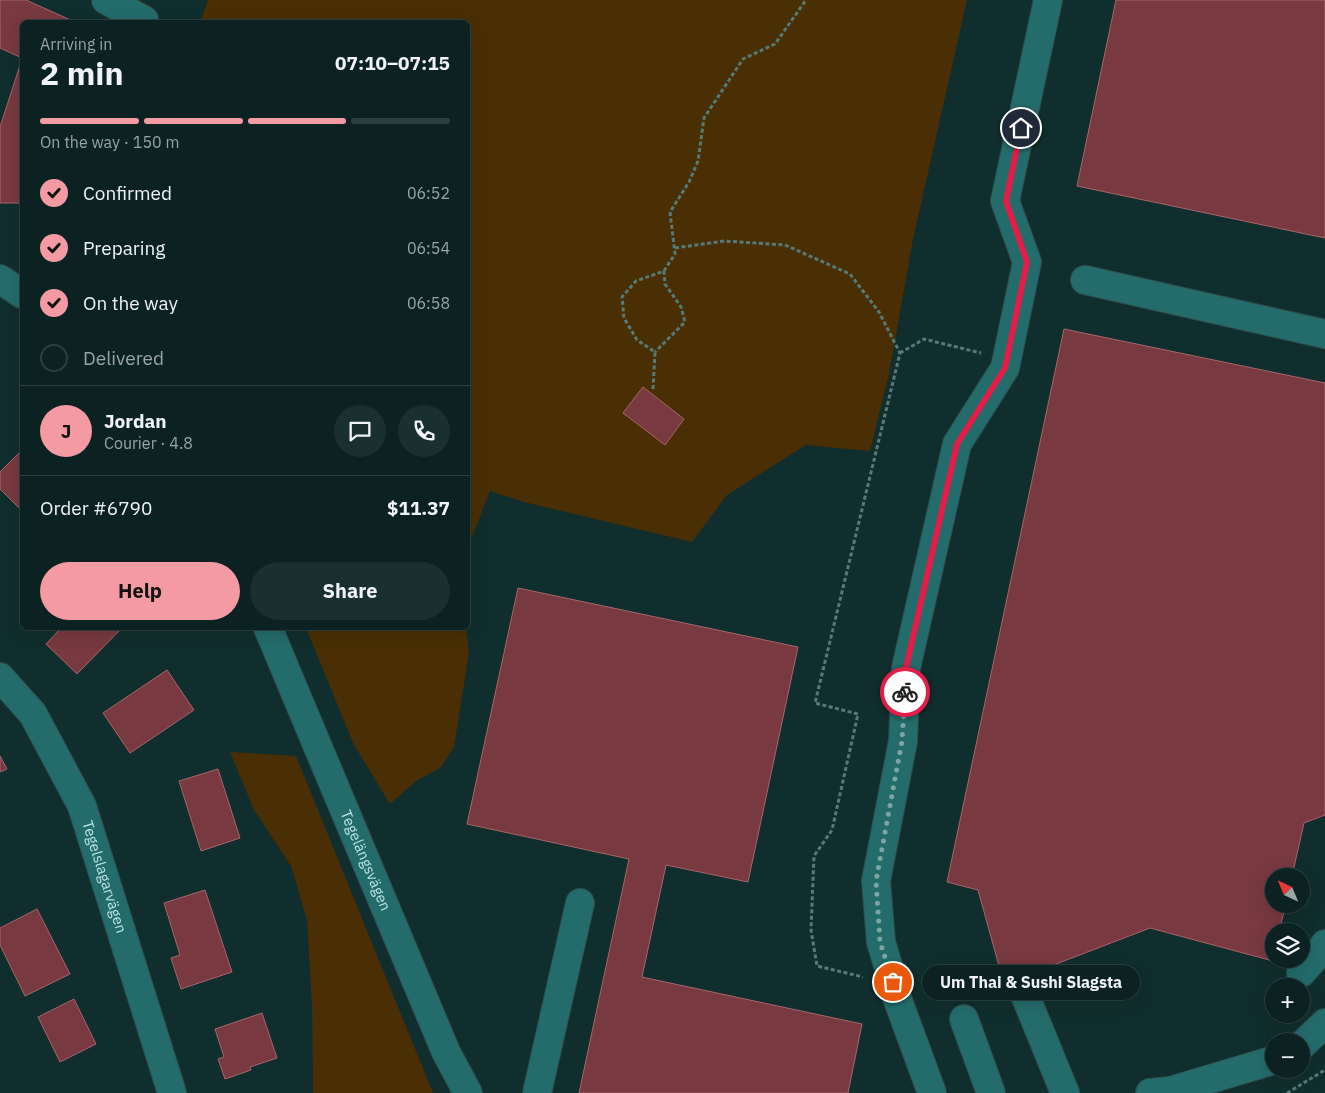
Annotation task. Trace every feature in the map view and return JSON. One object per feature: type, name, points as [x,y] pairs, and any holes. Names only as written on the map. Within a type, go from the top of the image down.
[{"type":"street","points":[[106,0],[146,14]]},
{"type":"street","points":[[932,1093],[893,987],[880,942],[876,881],[902,741],[906,668],[957,444],[1005,368],[1027,262],[1006,201],[1048,0]]},
{"type":"street","points":[[0,279],[20,293]]},
{"type":"street","points":[[1085,280],[1325,334]]},
{"type":"street","name":"Tegelängsvägen","points":[[269,630],[442,1043],[468,1093]]},
{"type":"street","name":"Tegelslagarvägen","points":[[0,677],[34,714],[82,806],[172,1093]]},
{"type":"street","points":[[537,1093],[580,903]]},
{"type":"street","points":[[1301,973],[1325,944]]},
{"type":"street","points":[[1024,995],[1065,1093]]},
{"type":"street","points":[[964,1019],[991,1093]]},
{"type":"street","points":[[1310,1037],[1325,1023]]},
{"type":"street","points":[[1150,1093],[1170,1090],[1265,1063]]},
{"type":"path","points":[[653,389],[655,352],[685,322],[681,307],[665,284],[664,271],[675,254],[670,212],[698,161],[704,118],[743,60],[775,44],[806,0]]},
{"type":"path","points":[[675,248],[724,242],[785,245],[850,274],[879,312],[900,353],[816,703],[858,714],[832,830],[814,856],[810,930],[817,966],[871,979],[893,982]]},
{"type":"path","points":[[655,352],[637,340],[624,318],[622,297],[636,281],[664,271]]},
{"type":"path","points":[[900,353],[924,339],[1007,359]]},
{"type":"path","points":[[1287,1093],[1325,1070]]},
{"type":"shaded area","points":[[208,0],[967,0],[913,239],[889,374],[870,451],[806,445],[727,495],[692,542],[524,502],[490,491],[470,542],[470,20],[201,20]]},
{"type":"shaded area","points":[[307,630],[466,630],[469,652],[454,747],[440,768],[416,781],[390,804],[354,745]]},
{"type":"shaded area","points":[[230,752],[296,756],[433,1093],[313,1093],[312,1005],[307,920],[291,866],[254,810]]},
{"type":"building","points":[[0,0],[26,0],[71,20],[20,20],[20,57],[0,48]]},
{"type":"building","points":[[1116,0],[1325,0],[1325,238],[1077,186]]},
{"type":"building","points":[[20,65],[20,203],[0,203],[0,127]]},
{"type":"building","points":[[1064,329],[1325,383],[1325,815],[1304,823],[1294,868],[1265,868],[1265,913],[1284,913],[1281,923],[1265,923],[1265,959],[1150,928],[1004,984],[978,890],[947,882]]},
{"type":"building","points":[[643,387],[684,419],[665,445],[623,413]]},
{"type":"building","points":[[19,453],[20,509],[0,489],[0,472]]},
{"type":"building","points":[[518,588],[798,647],[748,882],[666,865],[642,977],[862,1024],[848,1093],[579,1093],[629,859],[467,824]]},
{"type":"building","points":[[59,630],[120,630],[77,674],[46,644]]},
{"type":"building","points":[[167,670],[194,710],[130,753],[103,713]]},
{"type":"building","points":[[0,756],[7,769],[0,772]]},
{"type":"building","points":[[218,769],[240,838],[201,851],[179,781]]},
{"type":"building","points":[[205,890],[232,972],[181,989],[171,958],[180,955],[164,903]]},
{"type":"building","points":[[37,909],[70,974],[25,996],[0,945],[0,928]]},
{"type":"building","points":[[74,999],[96,1044],[60,1062],[38,1017]]},
{"type":"building","points":[[262,1013],[277,1058],[250,1067],[251,1070],[225,1079],[218,1059],[224,1057],[215,1029]]},
{"type":"way so far","points":[[893,982],[880,942],[876,881],[902,741],[905,692]]},
{"type":"place","name":"Um Thai & Sushi Slagsta","points":[[893,982]]},
{"type":"route","points":[[905,692],[906,668],[957,444],[1005,368],[1027,262],[1006,201],[1021,128]]}]
